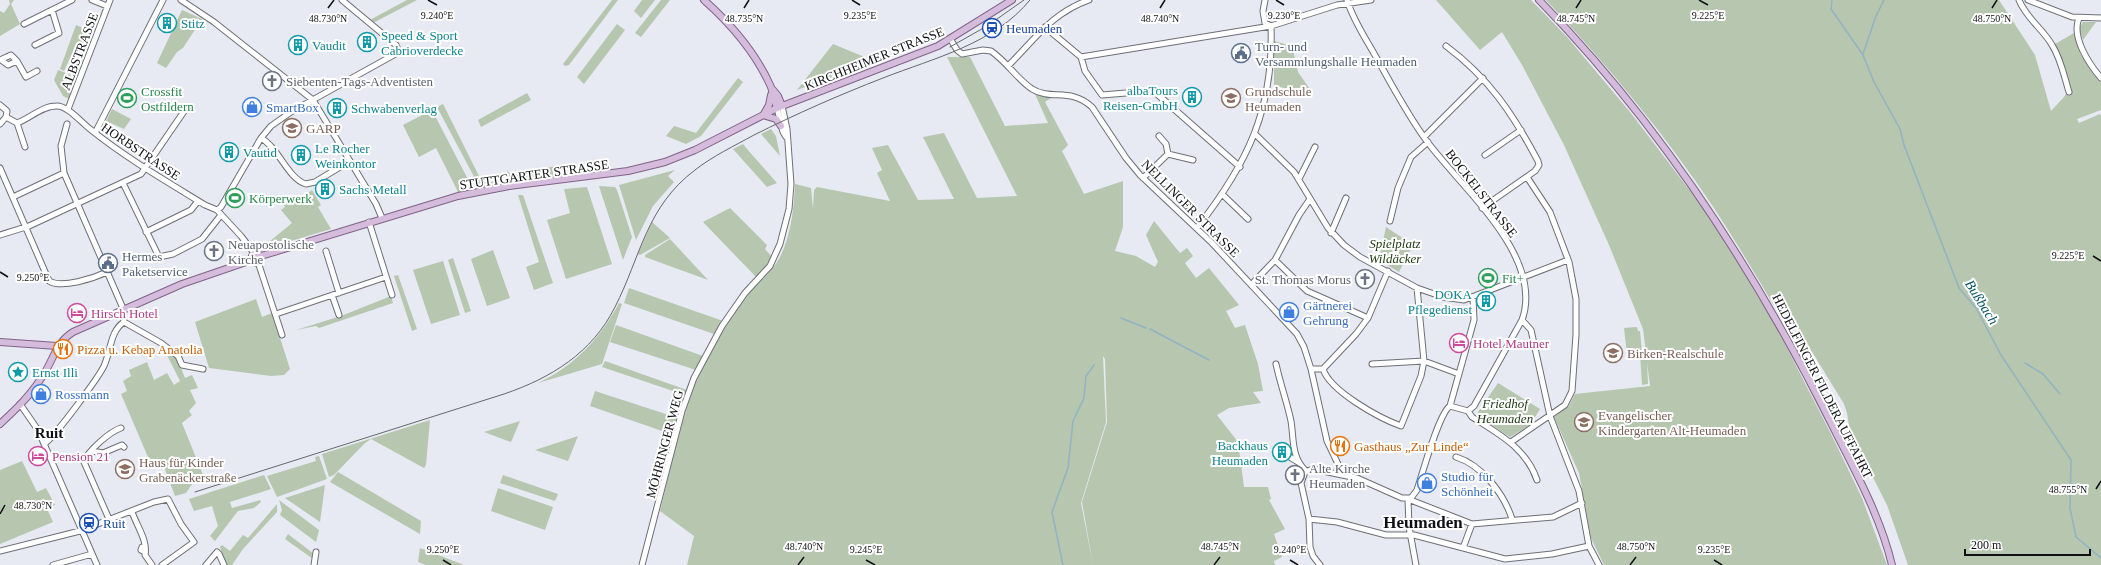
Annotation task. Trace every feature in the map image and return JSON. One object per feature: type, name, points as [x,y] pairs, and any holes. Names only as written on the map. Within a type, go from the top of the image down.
[{"type":"main road","points":[[704,0],[744,41],[758,62],[772,89],[778,96],[779,107]]},
{"type":"main road","name":"KIRCHHEIMER STRASSE","points":[[779,107],[951,40],[1012,0]]},
{"type":"main road","name":"HEDELFINGER FILDERAUFFAHRT","points":[[1539,0],[1603,70],[1654,133],[1690,181],[1738,254],[1791,343],[1820,399],[1876,515],[1892,565]]},
{"type":"main road","points":[[772,89],[769,105],[761,116],[773,118],[781,126]]},
{"type":"main road","name":"STUTTGARTER STRASSE","points":[[58,346],[63,338],[73,332],[123,309],[192,280],[256,258],[382,218],[483,190],[612,174],[657,165],[695,150],[779,107]]},
{"type":"main road","points":[[0,342],[58,346],[44,375],[20,404],[0,424]]},
{"type":"street","points":[[24,24],[72,0]]},
{"type":"street","points":[[92,0],[107,6]]},
{"type":"street","name":"ALBSTRASSE","points":[[67,107],[110,0]]},
{"type":"street","points":[[95,134],[163,0]]},
{"type":"street","points":[[181,0],[214,22],[313,100],[376,204],[382,218]]},
{"type":"street","points":[[217,210],[221,208],[261,138],[276,122],[313,100],[391,58],[399,50],[395,43],[342,0]]},
{"type":"street","points":[[1008,66],[1045,27],[1064,11],[1089,0]]},
{"type":"street","points":[[1265,0],[1265,23],[1271,26]]},
{"type":"street","points":[[1081,57],[1271,26],[1347,2],[1371,0]]},
{"type":"street","points":[[2019,0],[2022,7],[2033,22],[2051,43],[2058,56],[2069,92]]},
{"type":"street","points":[[2031,1],[2067,16],[2079,18],[2101,18]]},
{"type":"street","name":"BOCKELSTRASSE","points":[[1347,2],[1398,95],[1424,138],[1508,242],[1523,279],[1527,298],[1522,320],[1479,397],[1468,411]]},
{"type":"street","points":[[35,45],[60,33],[52,10]]},
{"type":"street","points":[[2079,18],[2076,28],[2082,48],[2088,61],[2101,78]]},
{"type":"street","points":[[1197,228],[1223,195],[1240,167],[1255,134],[1267,87],[1271,26]]},
{"type":"street","points":[[1045,27],[1081,57],[1085,71],[1102,95],[1150,91],[1157,94],[1240,167]]},
{"type":"street","name":"NELLINGER STRASSE","points":[[951,40],[961,54],[988,50],[1034,90],[1071,95],[1086,101],[1092,107],[1126,158],[1143,178],[1166,201],[1197,228],[1297,334],[1304,347],[1311,369],[1327,441],[1338,464],[1338,474]]},
{"type":"street","points":[[1446,46],[1495,90],[1521,130],[1539,165],[1527,177],[1482,208]]},
{"type":"street","points":[[0,60],[11,55],[17,61],[26,77],[36,72]]},
{"type":"street","points":[[0,60],[8,64],[17,61]]},
{"type":"street","points":[[1424,138],[1482,78]]},
{"type":"street","points":[[0,105],[7,111],[6,117],[0,124]]},
{"type":"street","points":[[17,123],[50,107],[67,107]]},
{"type":"street","name":"HORBSTRASSE","points":[[67,107],[73,116],[95,134],[146,169],[198,201],[217,210],[242,236],[256,258],[276,314],[282,336]]},
{"type":"street","points":[[0,235],[25,227],[141,174],[146,169],[186,107]]},
{"type":"street","name":"MÖHRINGER WEG","points":[[779,107],[781,126],[786,138]]},
{"type":"street","name":"MÖHRINGER WEG","points":[[642,565],[682,411],[694,378],[722,326],[743,296],[770,266],[780,244],[787,216],[790,190],[790,169],[786,138],[787,129],[779,107]]},
{"type":"street","points":[[6,117],[17,123],[25,147]]},
{"type":"street","points":[[67,124],[61,146],[64,173],[123,309],[124,322]]},
{"type":"street","points":[[1485,155],[1521,130]]},
{"type":"street","points":[[1255,134],[1286,163],[1299,179],[1331,233],[1357,255],[1417,288],[1454,300],[1473,297],[1523,279],[1568,260]]},
{"type":"street","points":[[1159,136],[1166,144],[1168,154]]},
{"type":"street","points":[[261,138],[270,144],[296,177],[306,184],[312,184],[350,161]]},
{"type":"street","points":[[1390,221],[1398,188],[1411,157],[1428,142]]},
{"type":"street","points":[[1299,179],[1315,147]]},
{"type":"street","points":[[1143,178],[1168,154]]},
{"type":"street","points":[[1168,154],[1193,160]]},
{"type":"street","points":[[0,168],[25,227],[51,282],[58,284],[82,281],[107,272]]},
{"type":"street","points":[[13,197],[64,173]]},
{"type":"street","points":[[1511,442],[1565,405],[1572,391],[1576,299],[1568,260],[1550,212],[1527,177]]},
{"type":"street","points":[[122,182],[157,256],[163,258],[202,239],[221,215]]},
{"type":"street","points":[[1223,195],[1248,219]]},
{"type":"street","points":[[1331,233],[1346,198]]},
{"type":"street","points":[[1251,285],[1275,260],[1299,215],[1310,199]]},
{"type":"street","points":[[146,232],[191,210],[198,201]]},
{"type":"street","points":[[369,222],[392,295]]},
{"type":"street","points":[[326,251],[340,293]]},
{"type":"street","points":[[1275,260],[1307,291],[1368,318]]},
{"type":"street","points":[[1311,369],[1323,369],[1356,334],[1368,318],[1388,271]]},
{"type":"street","points":[[276,314],[386,277]]},
{"type":"street","points":[[1323,369],[1325,375],[1336,388],[1362,407],[1401,426],[1421,376],[1424,361],[1417,288]]},
{"type":"street","points":[[332,295],[339,315]]},
{"type":"street","points":[[1408,499],[1414,495],[1417,490],[1445,411],[1450,406],[1474,320],[1473,297]]},
{"type":"street","points":[[1522,320],[1531,330],[1550,416],[1574,476],[1582,503],[1589,546],[1599,565]]},
{"type":"street","points":[[124,322],[165,346],[178,356],[182,365],[203,369]]},
{"type":"street","points":[[44,444],[50,440],[104,367],[117,327],[124,322]]},
{"type":"street","points":[[1372,364],[1424,361],[1459,374]]},
{"type":"street","points":[[1276,364],[1291,421],[1293,444],[1298,462]]},
{"type":"street","points":[[20,404],[33,421],[97,565]]},
{"type":"street","points":[[1450,406],[1468,411],[1472,417],[1511,442],[1524,454],[1532,467],[1537,480]]},
{"type":"street","points":[[109,519],[84,463],[85,458],[92,451],[116,429],[121,428]]},
{"type":"street","points":[[92,451],[103,453],[122,445],[124,447]]},
{"type":"street","points":[[1281,456],[1288,456],[1298,462],[1306,470]]},
{"type":"street","points":[[1456,457],[1466,460],[1475,467],[1496,489],[1507,503],[1512,520]]},
{"type":"street","points":[[1306,470],[1313,469],[1358,478],[1394,495],[1472,524],[1553,517],[1582,503]]},
{"type":"street","points":[[1306,470],[1301,483],[1309,519],[1310,547],[1313,556],[1320,565]]},
{"type":"street","points":[[0,551],[82,530],[109,519],[132,512],[154,502],[168,499],[181,524],[194,542],[162,565]]},
{"type":"street","points":[[1408,499],[1407,511],[1410,536],[1416,565]]},
{"type":"street","points":[[132,512],[152,565]]},
{"type":"street","points":[[1309,519],[1336,522],[1386,535],[1428,538],[1505,559],[1552,554],[1589,546]]},
{"type":"street","points":[[1464,548],[1472,524]]},
{"type":"street","points":[[206,565],[217,552],[224,565]]},
{"type":"street","points":[[314,565],[316,552]]},
{"type":"street","points":[[53,565],[92,554]]},
{"type":"green space","points":[[9,0],[14,0],[11,4],[20,24],[0,36],[0,11],[4,13],[10,4]]},
{"type":"green space","points":[[407,0],[417,0],[371,24],[368,21]]},
{"type":"green space","points":[[612,0],[618,0],[569,65],[565,66],[563,64]]},
{"type":"green space","points":[[642,0],[655,0],[641,18],[634,11]]},
{"type":"green space","points":[[661,0],[670,0],[641,37],[635,33]]},
{"type":"green space","points":[[1436,0],[1531,0],[1567,37],[1630,112],[1707,213],[1765,305],[1862,498],[1887,565],[1604,565],[1591,538],[1579,473],[1554,417],[1569,406],[1575,394],[1650,386],[1647,362],[1648,384],[1642,385],[1640,354],[1627,355],[1624,328],[1637,327],[1638,331],[1640,331],[1642,353],[1646,352],[1643,329],[1609,245],[1564,145],[1522,65],[1502,32],[1480,50]]},
{"type":"green space","points":[[1546,0],[1999,0],[2035,55],[2051,111],[2064,97],[2069,88],[2055,44],[2074,33],[2081,55],[2101,82],[2101,110],[2077,119],[2079,123],[2100,114],[2101,116],[2101,565],[1908,565],[1887,505],[1850,432],[1844,404],[1787,311],[1779,314],[1714,208],[1676,153],[1613,75]]},
{"type":"green space","points":[[182,10],[202,19],[183,48],[177,52],[166,68],[157,63]]},
{"type":"green space","points":[[2083,22],[2096,22],[2083,40],[2079,28]]},
{"type":"green space","points":[[617,24],[625,30],[584,84],[577,77]]},
{"type":"green space","points":[[76,25],[88,30],[82,47],[76,45],[64,71],[60,69]]},
{"type":"green space","points":[[1274,41],[1292,46],[1298,72],[1312,92],[1310,96],[1274,85]]},
{"type":"green space","points":[[833,44],[867,58],[868,62],[862,66],[797,90]]},
{"type":"green space","points":[[947,57],[970,57],[1005,126],[1048,123],[1035,94],[1050,95],[1051,98],[1045,102],[1068,145],[1062,151],[1084,194],[1123,181],[1123,227],[1115,251],[1136,256],[1155,267],[1158,262],[1146,235],[1154,221],[1180,253],[1187,248],[1193,256],[1185,263],[1196,278],[1209,268],[1239,305],[1226,311],[1235,328],[1245,325],[1258,364],[1263,391],[1253,392],[1261,403],[1229,408],[1217,415],[1238,442],[1244,487],[1268,487],[1271,499],[1269,500],[1285,529],[1274,534],[1282,557],[1274,561],[1275,565],[1093,565],[687,565],[694,536],[660,511],[675,449],[694,389],[715,342],[739,306],[771,270],[781,255],[791,221],[795,184],[811,188],[813,209],[814,190],[817,187],[890,201],[877,173],[882,170],[872,148],[888,145],[918,200],[954,199],[923,137],[944,133],[977,198],[1017,196]],"holes":[[[1103,356],[1105,359],[1107,422],[1082,502],[1093,565],[1081,503],[1106,422]]]},
{"type":"green space","points":[[58,70],[77,77],[69,99],[63,96],[54,80]]},
{"type":"green space","points":[[738,78],[743,82],[701,136],[686,144],[666,136],[674,126],[696,133]]},
{"type":"green space","points":[[527,93],[531,100],[481,127],[478,120]]},
{"type":"green space","points":[[443,104],[481,180],[486,177],[490,183],[493,181],[495,185],[480,188],[437,107]]},
{"type":"green space","points":[[112,109],[131,119],[124,129],[106,121]]},
{"type":"green space","points":[[432,110],[473,189],[458,192],[436,148],[419,157],[403,125]]},
{"type":"green space","points":[[771,129],[776,136],[780,156],[761,134]]},
{"type":"green space","points":[[743,144],[777,183],[767,187],[733,149]]},
{"type":"green space","points":[[561,165],[563,176],[509,183],[507,170],[511,175]]},
{"type":"green space","points":[[675,170],[668,176],[674,182],[653,206],[636,240],[619,185]]},
{"type":"green space","points":[[599,186],[615,187],[617,190],[632,237],[623,260]]},
{"type":"green space","points":[[587,187],[612,264],[566,279],[547,220],[570,213],[564,189]]},
{"type":"green space","points":[[312,190],[321,205],[318,207],[331,229],[258,251],[292,223],[281,210],[285,207],[282,203],[289,197],[294,203]]},
{"type":"green space","points":[[518,195],[523,195],[553,283],[534,290],[526,267],[539,262]]},
{"type":"green space","points":[[730,208],[767,245],[765,249],[772,257],[757,278],[703,222]]},
{"type":"green space","points":[[652,222],[670,238],[640,255],[638,254]]},
{"type":"green space","name":"Spielplatz Wildäcker","points":[[1386,227],[1413,245],[1399,272],[1379,260]]},
{"type":"green space","points":[[670,239],[708,280],[645,257],[645,255]]},
{"type":"green space","points":[[493,250],[510,298],[487,306],[471,259]]},
{"type":"green space","points":[[453,258],[471,311],[465,313],[448,260]]},
{"type":"green space","points":[[443,261],[460,315],[431,324],[413,270]]},
{"type":"green space","points":[[398,275],[417,329],[412,331],[394,276]]},
{"type":"green space","points":[[629,288],[723,321],[714,334],[624,303]]},
{"type":"green space","points":[[391,296],[393,303],[319,328],[316,326],[296,330],[341,316]]},
{"type":"green space","points":[[256,299],[262,317],[272,313],[290,369],[284,375],[271,376],[209,368],[195,322]]},
{"type":"green space","points":[[619,303],[622,304],[602,364],[538,383],[563,368],[585,350],[595,340],[612,316]]},
{"type":"green space","points":[[616,325],[703,356],[696,370],[610,342]]},
{"type":"green space","points":[[166,350],[177,358],[185,378],[192,375],[198,388],[190,390],[196,403],[189,411],[192,415],[182,423],[205,480],[192,484],[186,493],[175,496],[161,459],[151,464],[121,394],[127,391],[123,381],[131,376],[129,370],[147,362],[154,380],[167,373],[174,385],[180,381]]},
{"type":"green space","points":[[605,361],[687,390],[685,395],[602,367]]},
{"type":"green space","name":"Friedhof Heumaden","points":[[1498,383],[1540,409],[1530,425],[1510,437],[1476,415]]},
{"type":"green space","points":[[595,391],[678,418],[673,438],[665,435],[665,432],[590,406]]},
{"type":"green space","points":[[430,420],[426,465],[424,468],[371,439],[364,444],[334,475],[329,477],[322,454]]},
{"type":"green space","points":[[520,421],[511,442],[484,432]]},
{"type":"green space","points":[[578,436],[568,461],[535,450]]},
{"type":"green space","points":[[319,456],[327,479],[277,497],[267,476],[316,461],[315,457]]},
{"type":"green space","points":[[22,461],[37,492],[46,488],[55,505],[47,509],[53,522],[0,544],[0,470]]},
{"type":"green space","points":[[338,472],[421,521],[420,534],[330,482]]},
{"type":"green space","points":[[264,475],[271,489],[230,502],[232,508],[260,500],[261,502],[254,508],[238,511],[215,541],[210,536],[218,526],[212,506],[194,511],[189,499]]},
{"type":"green space","points":[[503,475],[558,494],[555,501],[500,483]]},
{"type":"green space","points":[[325,485],[320,522],[285,498]]},
{"type":"green space","points":[[498,488],[553,507],[545,530],[491,511]]},
{"type":"green space","points":[[279,500],[319,530],[316,542],[280,515],[282,510]]},
{"type":"green space","points":[[277,504],[277,512],[243,549],[232,565],[226,565],[220,547],[222,545],[230,551],[243,535],[248,538]]},
{"type":"green space","points":[[288,534],[314,554],[313,559],[285,539]]},
{"type":"green space","points":[[420,548],[464,565],[426,565],[418,562]]},
{"type":"waterway","name":"Bußbach","points":[[1832,0],[1831,9],[1863,55],[1874,82],[1900,129],[1904,145],[1959,288],[1976,308],[2001,355],[2071,460],[2070,508],[2076,537],[2101,558]]},
{"type":"waterway","points":[[1863,54],[1876,16],[1884,0]]},
{"type":"waterway","points":[[1121,318],[1146,328]]},
{"type":"waterway","points":[[1150,329],[1209,360]]},
{"type":"waterway","points":[[2025,363],[2043,374],[2060,394]]},
{"type":"waterway","points":[[1063,565],[1052,512],[1068,468],[1073,421],[1084,398],[1086,376],[1094,365]]},
{"type":"tram line","points":[[950,47],[987,26],[1024,0]]},
{"type":"tram line","points":[[195,492],[504,394],[521,388],[554,372],[582,351],[595,338],[606,323],[624,288],[646,233],[655,216],[665,200],[679,184],[695,170],[731,147],[802,112],[867,84],[942,56],[981,39],[999,28],[1030,0]]},
{"type":"place","name":"Stitz","points":[[167,23]]},
{"type":"place","name":"Heumaden","points":[[992,28]]},
{"type":"place","name":"Speed & Sport Cabrioverdecke","points":[[367,42]]},
{"type":"place","name":"Vaudit","points":[[298,45]]},
{"type":"place","name":"Turn- und Versammlungshalle Heumaden","points":[[1241,53]]},
{"type":"place","name":"Siebenten-Tags-Adventisten","points":[[272,81]]},
{"type":"place","name":"albaTours Reisen-GmbH","points":[[1192,97]]},
{"type":"place","name":"Crossfit Ostfildern","points":[[127,98]]},
{"type":"place","name":"Grundschule Heumaden","points":[[1231,98]]},
{"type":"place","name":"SmartBox","points":[[252,107]]},
{"type":"place","name":"Schwabenverlag","points":[[337,108]]},
{"type":"place","name":"GARP","points":[[292,128]]},
{"type":"place","name":"Vautid","points":[[229,152]]},
{"type":"place","name":"Le Rocher Weinkontor","points":[[301,155]]},
{"type":"place","name":"Sachs Metall","points":[[325,189]]},
{"type":"place","name":"Körperwerk","points":[[235,198]]},
{"type":"place","name":"Neuapostolische Kirche","points":[[214,251]]},
{"type":"place","name":"Hermes Paketservice","points":[[108,263]]},
{"type":"place","name":"Fit+","points":[[1488,278]]},
{"type":"place","name":"St. Thomas Morus","points":[[1365,279]]},
{"type":"place","name":"DOKA Pflegedienst","points":[[1486,301]]},
{"type":"place","name":"Gärtnerei Gehrung","points":[[1289,312]]},
{"type":"place","name":"Hirsch Hotel","points":[[77,313]]},
{"type":"place","name":"Hotel Mautner","points":[[1459,343]]},
{"type":"place","name":"Pizza u. Kebap Anatolia","points":[[63,349]]},
{"type":"place","name":"Birken-Realschule","points":[[1613,353]]},
{"type":"place","name":"Ernst Illi","points":[[18,372]]},
{"type":"place","name":"Rossmann","points":[[41,394]]},
{"type":"place","name":"Evangelischer Kindergarten Alt-Heumaden","points":[[1584,422]]},
{"type":"place","name":"Gasthaus „Zur Linde“","points":[[1340,446]]},
{"type":"place","name":"Backhaus Heumaden","points":[[1282,452]]},
{"type":"place","name":"Pension 21","points":[[38,456]]},
{"type":"place","name":"Haus für Kinder Grabenäckerstraße","points":[[125,469]]},
{"type":"place","name":"Alte Kirche Heumaden","points":[[1295,475]]},
{"type":"place","name":"Studio für Schönheit","points":[[1427,483]]},
{"type":"place","name":"Ruit","points":[[89,523]]},
{"type":"district","name":"Ruit","points":[[49,433]]},
{"type":"district","name":"Heumaden","points":[[1423,522]]}]
